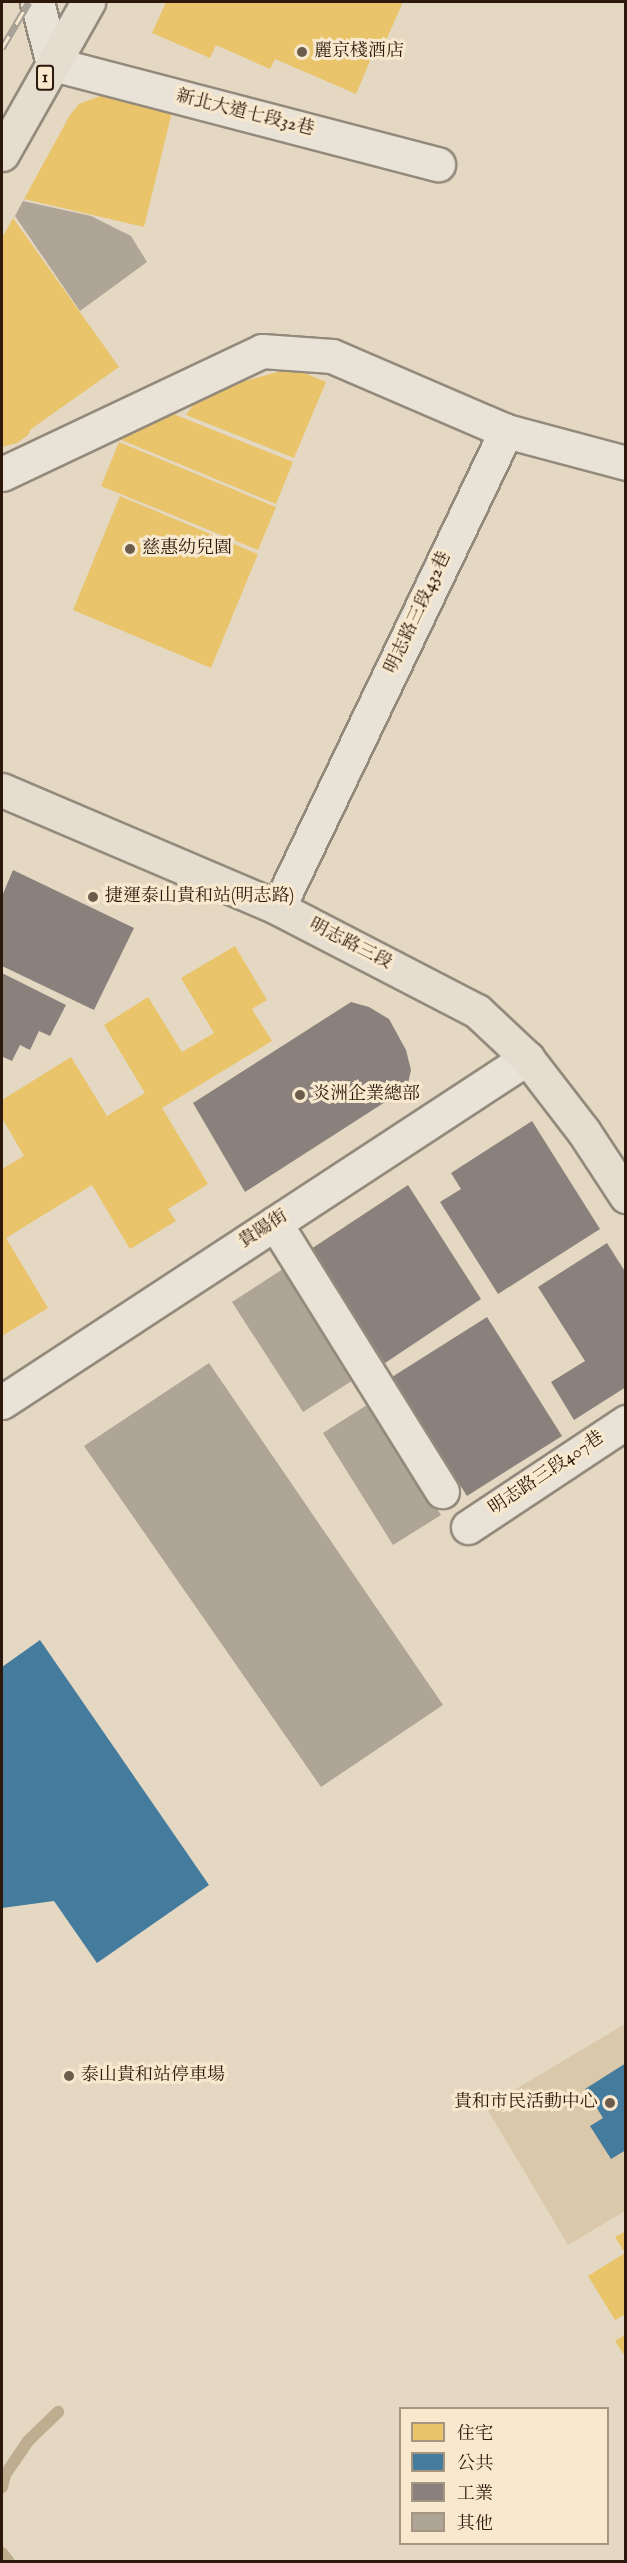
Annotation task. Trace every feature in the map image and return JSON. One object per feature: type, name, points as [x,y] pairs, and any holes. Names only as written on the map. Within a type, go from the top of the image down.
[{"type":"main road","name":"1","points":[[2,154],[88,2]]},
{"type":"main road","name":"明志路三段","points":[[2,790],[278,908],[477,1011],[527,1058],[584,1132],[626,1196]]},
{"type":"street","points":[[37,2],[52,64]]},
{"type":"street","name":"新北大道七段32巷","points":[[52,64],[438,164]]},
{"type":"street","points":[[2,473],[262,351],[332,356],[506,431],[626,464]]},
{"type":"street","name":"明志路三段432巷","points":[[278,908],[506,431]]},
{"type":"street","name":"貴陽街","points":[[2,1402],[527,1058]]},
{"type":"street","points":[[275,1223],[442,1491]]},
{"type":"street","name":"明志路三段407巷","points":[[468,1527],[626,1422]]},
{"type":"shaded area","points":[[625,2024],[625,2211],[568,2245],[486,2107]]},
{"type":"building: 住宅","name":"麗京棧酒店","points":[[166,2],[403,2],[384,45],[378,42],[356,94],[275,59],[270,69],[216,45],[210,58],[152,33]]},
{"type":"building: 住宅","points":[[103,95],[172,112],[144,227],[24,199],[70,115],[79,104]]},
{"type":"building: 住宅","points":[[13,218],[119,367],[31,429],[28,435],[17,443],[2,447],[2,238]]},
{"type":"building: 住宅","points":[[292,368],[326,382],[294,458],[186,415],[202,393]]},
{"type":"building: 住宅","points":[[166,411],[293,462],[276,504],[119,439]]},
{"type":"building: 住宅","points":[[119,442],[276,507],[258,550],[101,486]]},
{"type":"building: 住宅","points":[[120,496],[258,554],[211,668],[73,610]]},
{"type":"building: 住宅","points":[[235,946],[267,1000],[252,1009],[272,1041],[162,1108],[208,1184],[168,1209],[176,1221],[130,1249],[92,1185],[6,1238],[48,1308],[2,1336],[2,1169],[24,1156],[2,1118],[2,1100],[71,1057],[107,1116],[145,1093],[104,1025],[148,997],[182,1052],[214,1033],[181,978]]},
{"type":"building: 住宅","points":[[626,2231],[626,2318],[624,2315],[615,2320],[588,2276],[625,2253],[615,2237]]},
{"type":"building: 住宅","points":[[626,2334],[626,2358],[615,2341]]},
{"type":"building: 公共","points":[[40,1640],[209,1885],[97,1963],[54,1901],[2,1908],[2,1667]]},
{"type":"building: 公共","name":"貴和市民活動中心","points":[[626,2063],[626,2150],[611,2159],[590,2126],[603,2118],[585,2089]]},
{"type":"building: 工業","points":[[13,870],[134,928],[94,1010],[2,966],[2,896]]},
{"type":"building: 工業","points":[[2,973],[66,1005],[50,1036],[39,1031],[30,1050],[20,1045],[12,1061],[3,1057],[2,1061]]},
{"type":"building: 工業","name":"炎洲企業總部","points":[[351,1002],[369,1007],[389,1019],[406,1050],[411,1070],[407,1088],[245,1192],[193,1103]]},
{"type":"building: 工業","points":[[532,1121],[600,1229],[498,1294],[440,1202],[461,1189],[451,1173]]},
{"type":"building: 工業","points":[[408,1185],[481,1299],[385,1363],[311,1249]]},
{"type":"building: 工業","points":[[607,1243],[626,1273],[626,1387],[574,1420],[551,1382],[585,1361],[538,1287]]},
{"type":"building: 工業","points":[[487,1317],[562,1436],[467,1496],[392,1377]]},
{"type":"building: 其他","points":[[23,201],[91,216],[131,236],[147,262],[80,311],[15,216]]},
{"type":"building: 其他","points":[[286,1267],[358,1377],[303,1412],[232,1302]]},
{"type":"building: 其他","points":[[209,1363],[443,1705],[321,1787],[84,1446]]},
{"type":"building: 其他","points":[[370,1403],[441,1515],[393,1545],[323,1433]]},
{"type":"waterway","points":[[2,2487],[5,2475],[28,2441],[58,2412]]},
{"type":"waterway","points":[[2,2553],[9,2562]]},
{"type":"railway","points":[[2,48],[29,2]]},
{"type":"place","name":"麗京棧酒店","points":[[302,52]]},
{"type":"place","name":"慈惠幼兒園","points":[[130,549]]},
{"type":"place","name":"捷運泰山貴和站(明志路)","points":[[93,897]]},
{"type":"place","name":"炎洲企業總部","points":[[300,1095]]},
{"type":"place","name":"泰山貴和站停車場","points":[[69,2076]]},
{"type":"place","name":"貴和市民活動中心","points":[[610,2103]]}]
